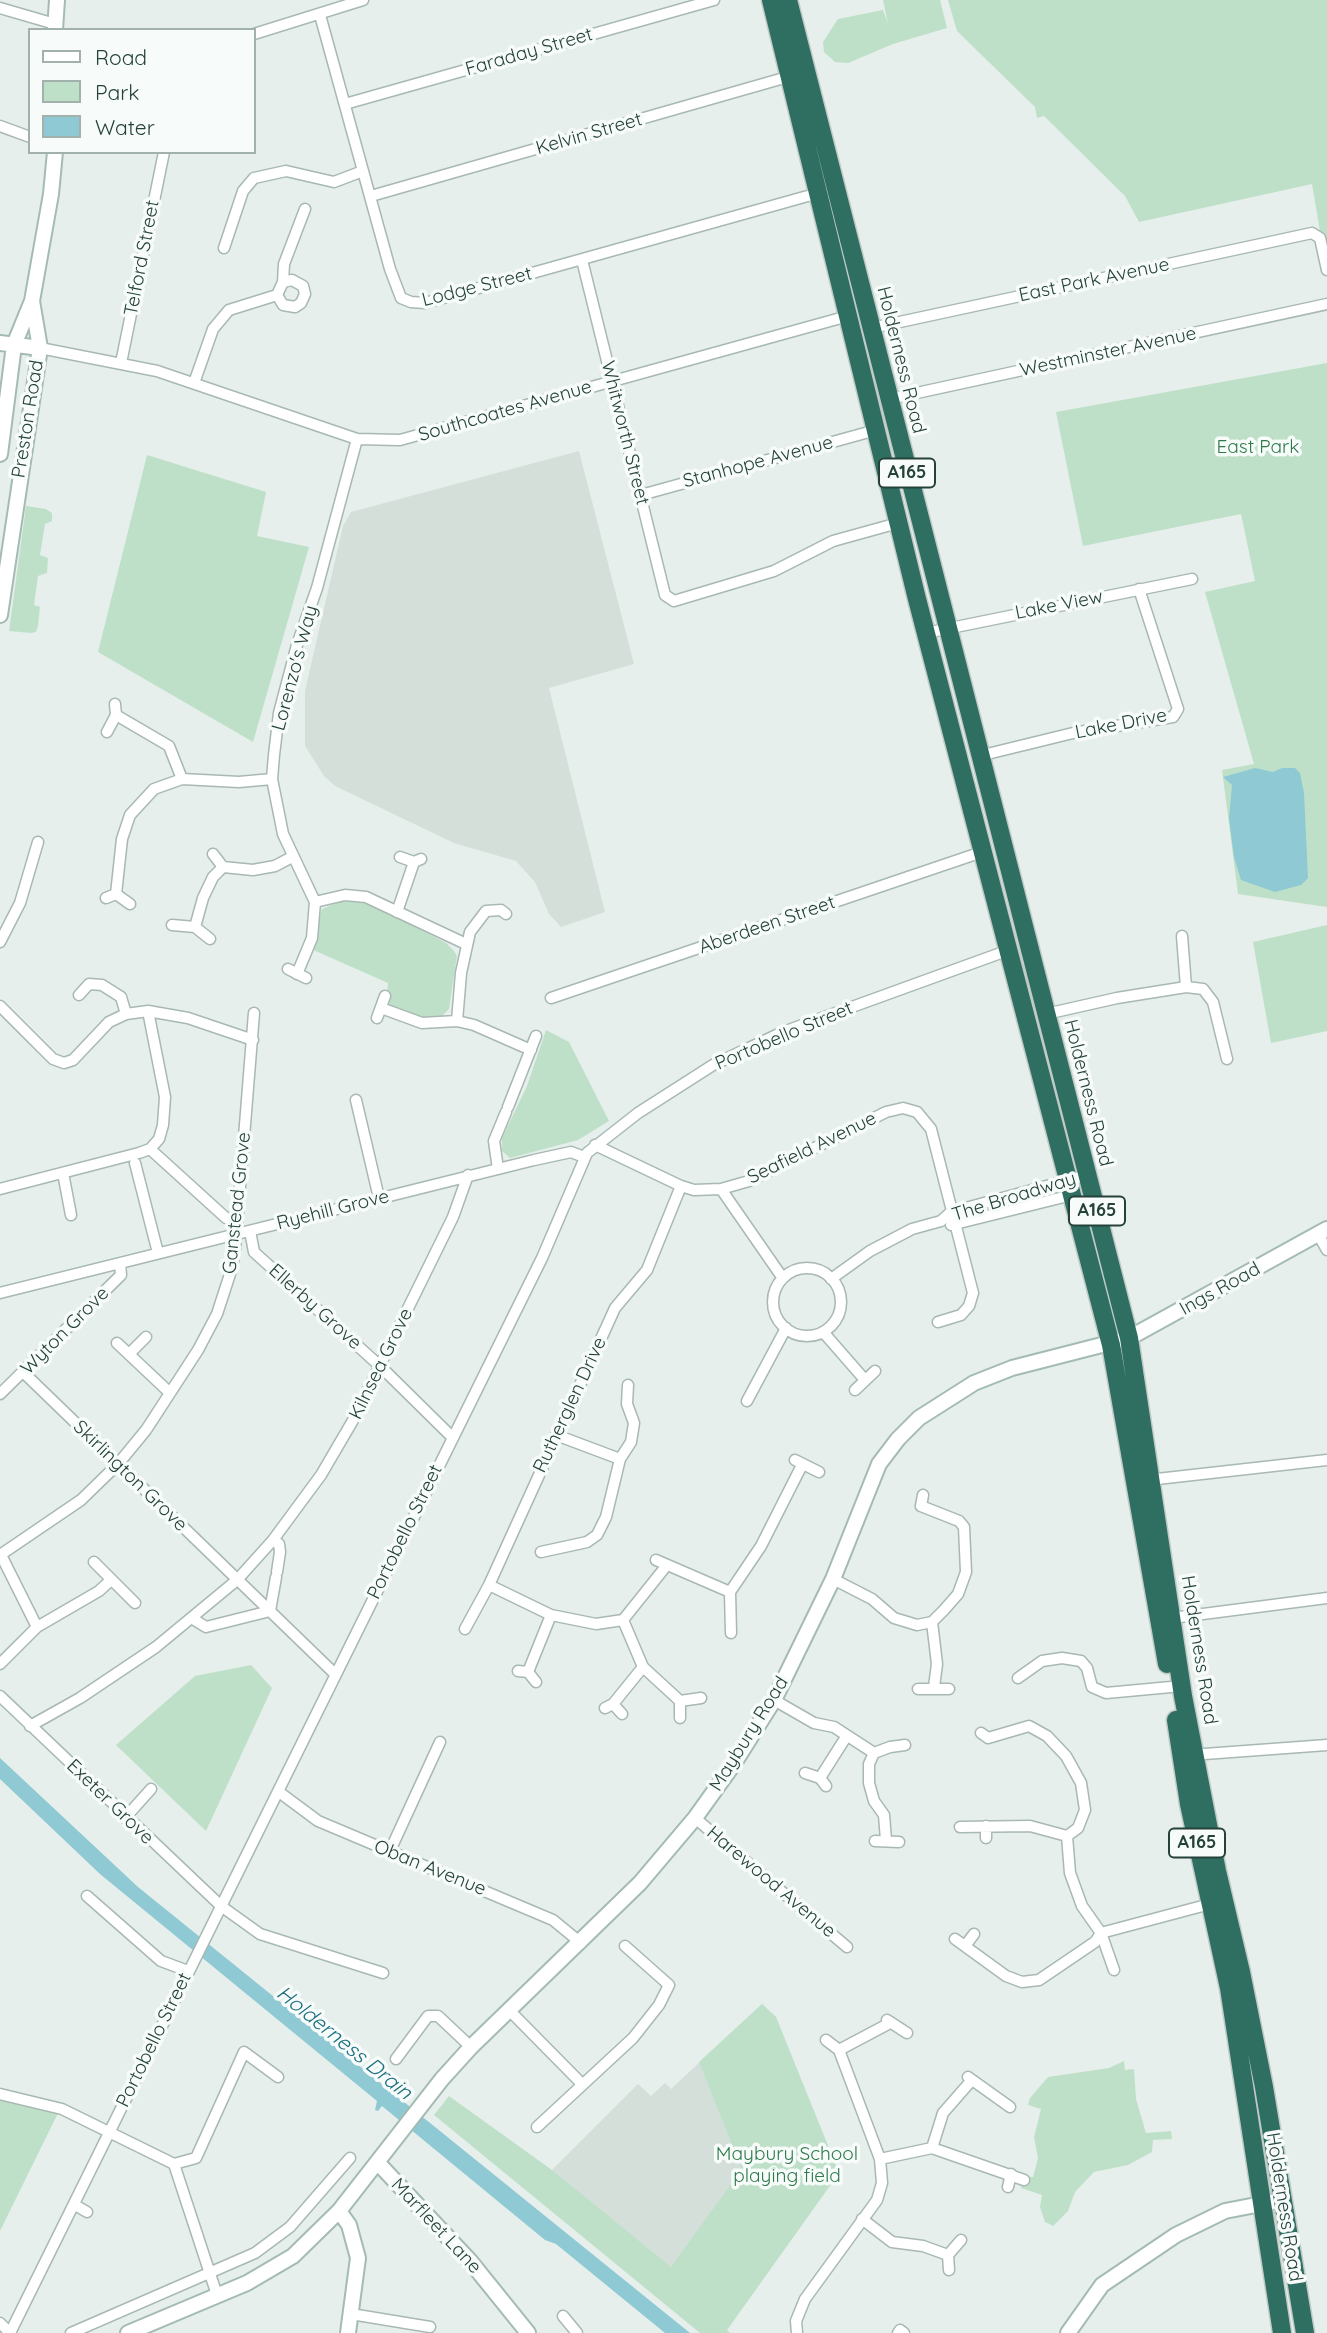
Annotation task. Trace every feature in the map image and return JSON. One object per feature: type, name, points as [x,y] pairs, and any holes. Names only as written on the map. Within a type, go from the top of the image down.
[{"type":"highway","name":"Holderness Road","points":[[771,0],[836,188],[1129,1338],[1171,1687],[1241,1972],[1305,2333]]},
{"type":"highway","name":"Holderness Road","points":[[788,0],[818,193],[898,523],[982,852],[1010,949],[1144,1480],[1172,1618],[1188,1755],[1210,1904],[1229,1988],[1282,2333]]},
{"type":"street","points":[[0,8],[55,27],[57,0]]},
{"type":"street","points":[[256,33],[363,0]]},
{"type":"street","name":"Faraday Street","points":[[345,104],[713,0]]},
{"type":"street","name":"Lodge Street","points":[[320,15],[396,286],[401,298],[411,302],[425,303],[836,188]]},
{"type":"street","name":"Kelvin Street","points":[[371,196],[798,74]]},
{"type":"street","points":[[0,126],[28,135]]},
{"type":"street","points":[[32,301],[51,194],[55,154]]},
{"type":"street","name":"Telford Street","points":[[121,363],[164,154]]},
{"type":"street","points":[[224,248],[243,191],[254,178],[286,171],[334,182],[363,171]]},
{"type":"street","points":[[194,383],[213,329],[229,310],[277,295],[283,282],[284,264],[305,209]]},
{"type":"street","name":"East Park Avenue","points":[[872,328],[1298,235],[1317,234],[1327,270]]},
{"type":"street","name":"Whitworth Street","points":[[582,260],[665,595],[674,601],[774,571],[832,541],[898,523]]},
{"type":"street","points":[[277,295],[283,305],[295,307],[301,303],[305,293],[303,286],[292,279],[283,282]]},
{"type":"street","name":"Preston Road","points":[[0,454],[7,344],[32,301]]},
{"type":"street","name":"Preston Road","points":[[0,615],[40,348],[32,301]]},
{"type":"street","name":"Westminster Avenue","points":[[889,399],[1327,304]]},
{"type":"street","name":"Southcoates Avenue","points":[[40,348],[121,363],[194,383],[357,439],[400,440],[476,422],[612,380],[848,316]]},
{"type":"street","points":[[7,344],[40,348]]},
{"type":"street","name":"Stanhope Avenue","points":[[641,495],[876,430]]},
{"type":"street","name":"Lorenzo's Way","points":[[315,902],[283,834],[272,779],[279,713],[297,645],[321,575],[357,439]]},
{"type":"street","name":"Lake View","points":[[926,633],[1192,579]]},
{"type":"street","name":"Lake Drive","points":[[979,756],[1073,733],[1173,717],[1178,709],[1139,589]]},
{"type":"street","points":[[107,732],[116,709],[169,746],[182,779]]},
{"type":"street","points":[[130,904],[111,896],[122,839],[130,814],[155,789],[182,779],[239,782],[272,779]]},
{"type":"street","points":[[0,942],[20,904],[38,842]]},
{"type":"street","name":"Aberdeen Street","points":[[551,998],[982,852]]},
{"type":"street","points":[[213,854],[223,867],[253,870],[275,866],[292,856]]},
{"type":"street","points":[[397,912],[418,860],[400,857]]},
{"type":"street","points":[[195,927],[213,877],[223,867]]},
{"type":"street","points":[[297,973],[312,938],[315,902],[345,895],[366,897],[466,944]]},
{"type":"street","points":[[457,1021],[466,944],[479,919],[494,905],[506,914]]},
{"type":"street","points":[[172,925],[195,927],[210,939]]},
{"type":"street","points":[[1181,936],[1186,987]]},
{"type":"street","name":"Portobello Street","points":[[10,2333],[541,1258],[584,1157],[595,1145],[713,1065],[783,1032],[1010,949]]},
{"type":"street","points":[[79,995],[89,984],[102,985],[121,997],[126,1014]]},
{"type":"street","points":[[1046,1014],[1117,998],[1186,987],[1203,989],[1213,1002],[1227,1059]]},
{"type":"street","points":[[385,996],[379,1013],[422,1023],[457,1021],[492,1031],[531,1050]]},
{"type":"street","points":[[0,1006],[53,1059],[64,1063],[73,1059],[109,1022],[126,1014],[148,1011],[213,1024],[253,1040]]},
{"type":"street","points":[[0,1189],[150,1149],[159,1139],[165,1097],[148,1011]]},
{"type":"street","name":"Ganstead Grove","points":[[0,1555],[81,1500],[118,1464],[146,1430],[216,1314],[232,1268],[254,1013]]},
{"type":"street","points":[[498,1169],[494,1141],[536,1036]]},
{"type":"street","points":[[356,1100],[379,1198]]},
{"type":"street","name":"Seafield Avenue","points":[[595,1145],[681,1186],[694,1190],[721,1189],[749,1181],[839,1134],[903,1108],[917,1112],[928,1121],[973,1293],[969,1306],[961,1315],[951,1321],[938,1322]]},
{"type":"street","points":[[150,1149],[226,1218],[237,1220]]},
{"type":"street","name":"Ryehill Grove","points":[[0,1293],[468,1175],[571,1152],[584,1157]]},
{"type":"street","points":[[135,1163],[158,1253]]},
{"type":"street","points":[[63,1173],[71,1214]]},
{"type":"street","name":"Kilnsea Grove","points":[[30,1726],[116,1676],[193,1619],[237,1580],[273,1540],[321,1475],[381,1367],[453,1216],[468,1175]]},
{"type":"street","name":"The Broadway","points":[[941,1221],[955,1226],[1089,1182]]},
{"type":"street","name":"The Broadway","points":[[831,1279],[870,1251],[912,1229],[941,1221],[951,1212],[1089,1182]]},
{"type":"street","name":"Rutherglen Drive","points":[[465,1629],[489,1585],[615,1308],[647,1270],[681,1186]]},
{"type":"street","points":[[721,1189],[782,1277]]},
{"type":"street","name":"Ellerby Grove","points":[[250,1231],[254,1252],[381,1367],[452,1437]]},
{"type":"street","points":[[1322,1232],[1327,1250]]},
{"type":"street","name":"Ings Road","points":[[1111,1345],[1129,1338],[1322,1232]]},
{"type":"street","name":"Wyton Grove","points":[[0,1394],[121,1275],[120,1263]]},
{"type":"street","points":[[808,1268],[821,1271],[831,1279],[839,1292],[841,1306],[835,1321],[824,1333],[801,1336],[786,1328],[776,1314],[773,1300],[782,1277],[795,1269],[808,1268]]},
{"type":"street","points":[[747,1401],[786,1328]]},
{"type":"street","points":[[824,1333],[865,1380]]},
{"type":"street","points":[[129,1354],[146,1337]]},
{"type":"street","points":[[117,1343],[170,1393]]},
{"type":"street","name":"Maybury Road","points":[[378,2164],[424,2102],[471,2047],[640,1883],[695,1818],[733,1765],[774,1700],[833,1579],[880,1464],[898,1438],[919,1418],[974,1383],[1012,1368],[1111,1345]]},
{"type":"street","points":[[855,1390],[875,1371]]},
{"type":"street","name":"Skirlington Grove","points":[[23,1372],[335,1674]]},
{"type":"street","points":[[541,1552],[587,1542],[597,1535],[606,1517],[620,1459],[631,1442],[634,1423],[627,1404],[628,1385]]},
{"type":"street","points":[[556,1435],[620,1459]]},
{"type":"street","points":[[1144,1480],[1327,1460]]},
{"type":"street","points":[[742,1623],[730,1629],[730,1592],[766,1538],[798,1462],[819,1472]]},
{"type":"street","points":[[833,1579],[872,1599],[894,1618],[917,1625],[932,1622],[958,1594],[966,1572],[967,1544],[964,1527],[959,1521],[921,1506],[923,1495]]},
{"type":"street","points":[[193,1619],[206,1627],[270,1611],[280,1552],[279,1544],[273,1540]]},
{"type":"street","points":[[0,1555],[37,1627]]},
{"type":"street","points":[[656,1560],[730,1592]]},
{"type":"street","points":[[93,1562],[135,1603]]},
{"type":"street","points":[[489,1585],[551,1615],[596,1624],[623,1620],[667,1565]]},
{"type":"street","points":[[0,1664],[37,1627],[99,1591],[111,1580]]},
{"type":"street","points":[[1172,1618],[1327,1598]]},
{"type":"street","points":[[536,1682],[523,1672],[551,1615]]},
{"type":"street","points":[[623,1620],[643,1667],[680,1701],[680,1718]]},
{"type":"street","points":[[932,1622],[937,1664],[934,1687]]},
{"type":"street","points":[[1017,1679],[1042,1661],[1062,1658],[1081,1661],[1087,1668],[1092,1687],[1106,1693],[1171,1687]]},
{"type":"street","points":[[622,1714],[609,1706],[643,1667]]},
{"type":"street","points":[[918,1689],[949,1689]]},
{"type":"street","name":"Exeter Grove","points":[[0,1696],[125,1818],[221,1906],[260,1934],[383,1973]]},
{"type":"street","points":[[680,1701],[701,1698]]},
{"type":"street","points":[[774,1700],[814,1723],[834,1727],[874,1753]]},
{"type":"street","points":[[981,1733],[988,1738],[1029,1726],[1047,1737],[1066,1756],[1081,1783],[1085,1810],[1078,1828],[1067,1836]]},
{"type":"street","points":[[805,1773],[823,1782],[846,1737]]},
{"type":"street","points":[[389,1853],[440,1742]]},
{"type":"street","points":[[899,1744],[874,1753],[869,1764],[874,1801],[884,1815],[881,1840],[899,1842]]},
{"type":"street","points":[[1188,1755],[1327,1745]]},
{"type":"street","points":[[125,1818],[151,1789]]},
{"type":"street","name":"Oban Avenue","points":[[279,1792],[318,1821],[553,1920],[581,1943]]},
{"type":"street","name":"Harewood Avenue","points":[[695,1818],[847,1947]]},
{"type":"street","points":[[986,1826],[986,1839]]},
{"type":"street","points":[[960,1827],[1030,1826],[1067,1836]]},
{"type":"street","points":[[1067,1836],[1070,1873],[1082,1906],[1101,1933],[1114,1970]]},
{"type":"street","points":[[87,1896],[162,1961],[188,1971]]},
{"type":"street","points":[[955,1939],[1006,1976],[1022,1982],[1038,1980],[1095,1942],[1101,1933],[1210,1904]]},
{"type":"street","points":[[965,1946],[974,1934]]},
{"type":"street","points":[[537,2127],[633,2038],[659,2005],[668,1985],[625,1947]]},
{"type":"street","points":[[510,2011],[582,2084]]},
{"type":"street","points":[[396,2059],[428,2017],[438,2017],[471,2047]]},
{"type":"street","points":[[839,2050],[888,2021],[907,2032]]},
{"type":"street","points":[[797,2333],[796,2321],[805,2300],[877,2200],[882,2183],[880,2159],[839,2050],[826,2040]]},
{"type":"street","points":[[0,2094],[62,2109],[174,2164],[195,2158],[244,2052],[278,2077]]},
{"type":"street","points":[[932,2148],[943,2113],[969,2079],[1010,2107]]},
{"type":"street","points":[[880,2159],[932,2148],[1024,2179]]},
{"type":"street","points":[[71,2333],[255,2253],[290,2227],[350,2158]]},
{"type":"street","points":[[174,2164],[217,2295]]},
{"type":"street","name":"Marfleet Lane","points":[[128,2333],[247,2283],[293,2256],[339,2211],[378,2164],[470,2261],[528,2333]]},
{"type":"street","points":[[1007,2187],[1011,2174]]},
{"type":"street","points":[[1068,2333],[1102,2285],[1152,2251],[1225,2211],[1282,2200]]},
{"type":"street","points":[[75,2205],[87,2212]]},
{"type":"street","points":[[339,2211],[349,2225],[358,2258],[348,2333]]},
{"type":"street","points":[[862,2219],[892,2242],[923,2246],[948,2255]]},
{"type":"street","points":[[949,2270],[948,2255],[961,2239]]},
{"type":"street","points":[[351,2314],[430,2327]]},
{"type":"street","points":[[559,2333],[566,2320],[577,2333]]},
{"type":"street","points":[[0,2323],[10,2333]]},
{"type":"street","points":[[898,2333],[900,2330],[904,2333]]},
{"type":"shaded area","points":[[579,451],[634,664],[549,688],[605,912],[561,927],[549,914],[535,882],[516,861],[454,843],[335,786],[324,776],[305,746],[305,691],[343,526],[351,512]]},
{"type":"shaded area","points":[[762,2004],[776,2017],[839,2173],[727,2330],[552,2170],[638,2084],[651,2096],[665,2083],[671,2089]]},
{"type":"green space","points":[[883,0],[940,0],[947,28],[893,44],[848,63],[835,62],[824,52],[823,42],[838,19],[883,10],[888,24]]},
{"type":"green space","points":[[948,0],[1327,0],[1327,273],[1312,184],[1139,222],[1125,196],[1044,116],[1037,118],[1035,107],[957,31]]},
{"type":"green space","name":"East Park","points":[[1327,363],[1327,907],[1238,894],[1222,770],[1254,764],[1205,592],[1255,581],[1241,514],[1083,546],[1056,412]]},
{"type":"green space","points":[[147,455],[266,492],[257,536],[309,547],[253,742],[98,652]]},
{"type":"green space","points":[[26,506],[46,509],[52,513],[52,521],[45,524],[40,555],[48,558],[47,573],[38,576],[34,605],[40,607],[38,626],[36,632],[31,633],[9,631]]},
{"type":"green space","points":[[341,901],[372,904],[446,943],[454,951],[457,956],[449,1009],[441,1017],[425,1020],[406,1011],[400,1013],[386,1004],[388,983],[311,949],[322,909]]},
{"type":"green space","points":[[1327,925],[1327,1031],[1271,1043],[1253,942]]},
{"type":"green space","points":[[546,1030],[569,1042],[609,1121],[578,1140],[510,1158],[502,1151],[502,1138],[527,1086]]},
{"type":"green space","points":[[251,1665],[272,1688],[206,1831],[116,1745],[195,1676]]},
{"type":"green space","name":"Maybury School playing field","points":[[762,2004],[776,2017],[839,2173],[727,2330],[730,2333],[700,2333],[434,2115],[449,2096],[552,2170],[671,2267],[742,2169],[699,2062]]},
{"type":"green space","points":[[1124,2061],[1125,2070],[1134,2069],[1136,2099],[1146,2133],[1171,2131],[1172,2139],[1153,2140],[1152,2152],[1128,2165],[1094,2172],[1075,2192],[1068,2211],[1053,2226],[1045,2222],[1040,2207],[1042,2195],[1021,2188],[1023,2177],[1033,2177],[1038,2158],[1034,2137],[1041,2109],[1028,2105],[1030,2098],[1048,2077],[1109,2068]]},
{"type":"green space","points":[[0,2095],[18,2105],[59,2111],[0,2231]]},
{"type":"water","points":[[1255,768],[1273,772],[1282,768],[1295,768],[1300,773],[1304,793],[1308,878],[1301,885],[1275,892],[1241,880],[1234,857],[1229,818],[1232,785],[1223,777]]},
{"type":"water","points":[[0,1758],[138,1887],[690,2333],[665,2333],[556,2244],[545,2240],[382,2106],[378,2111],[375,2110],[377,2101],[100,1874],[0,1779]]},
{"type":"water label","name":"Holderness Drain","points":[[344,2043]]}]
